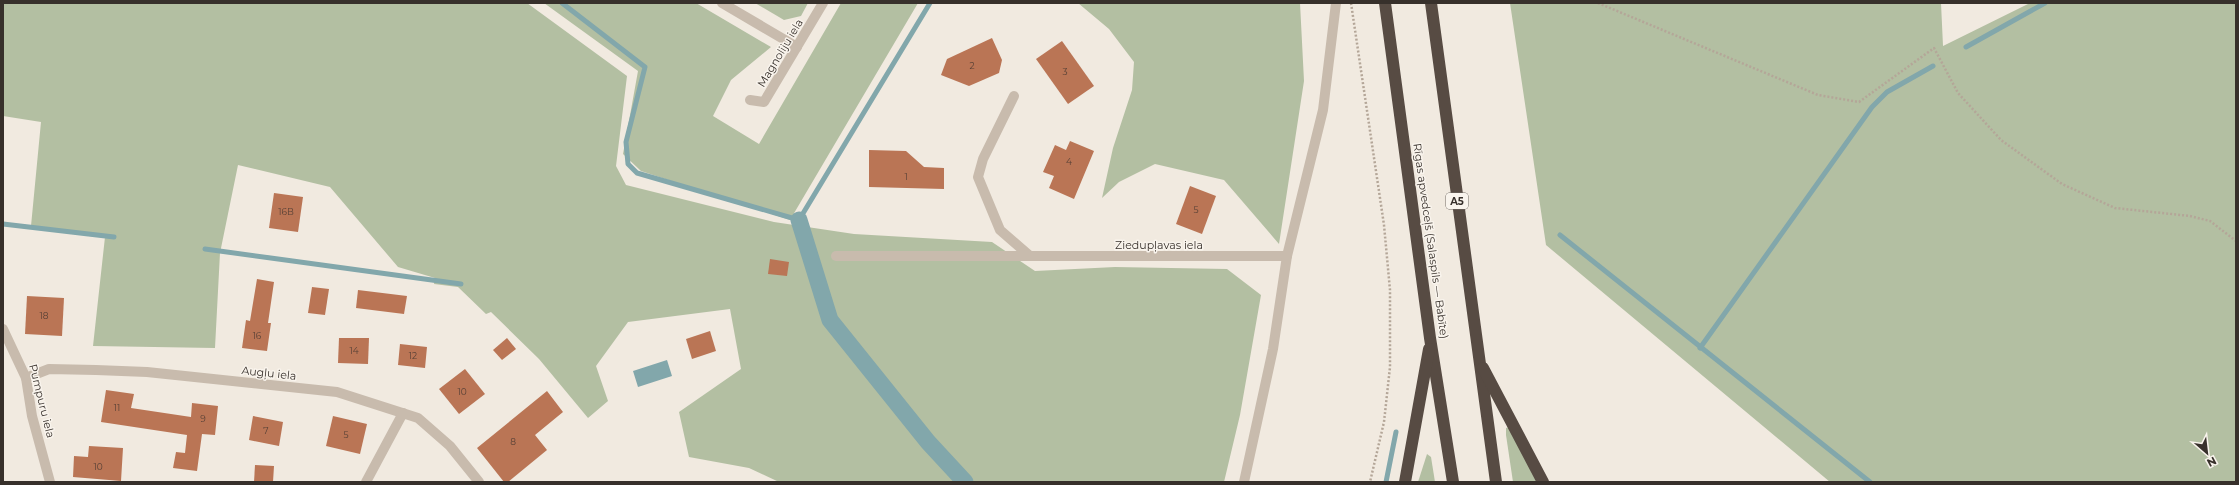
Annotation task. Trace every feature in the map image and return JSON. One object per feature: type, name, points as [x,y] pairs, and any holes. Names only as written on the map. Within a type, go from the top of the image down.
[{"type":"highway","name":"Rīgas apvedceļš (Salaspils — Babīte)","points":[[1385,3],[1430,338],[1453,482]]},
{"type":"highway","name":"A5","points":[[1431,3],[1478,359],[1496,482]]},
{"type":"highway","points":[[1405,482],[1430,338]]},
{"type":"highway","points":[[1478,359],[1542,482]]},
{"type":"street","points":[[722,3],[797,47]]},
{"type":"street","name":"Magnoliju iela","points":[[750,100],[764,102],[823,3]]},
{"type":"street","points":[[1244,482],[1273,349],[1288,256],[1323,110],[1336,3]]},
{"type":"street","points":[[1014,96],[983,159],[978,177],[1000,230],[1030,256]]},
{"type":"street","name":"Ziedupļavas iela","points":[[836,256],[1288,256]]},
{"type":"street","name":"Pumpuru iela","points":[[3,329],[26,378],[32,416],[50,482]]},
{"type":"street","name":"Augļu iela","points":[[26,378],[49,368],[147,372],[337,392],[418,418],[450,446],[480,482]]},
{"type":"street","points":[[366,482],[403,413]]},
{"type":"path","points":[[1351,3],[1384,225],[1390,290],[1390,367],[1386,406],[1370,482]]},
{"type":"path","points":[[1598,3],[1818,95],[1859,102],[1934,48],[1958,93],[2001,140],[2062,184],[2115,208],[2190,216],[2210,221],[2236,241]]},
{"type":"green space","points":[[3,3],[527,3],[627,76],[616,166],[626,185],[774,222],[854,234],[992,242],[1035,271],[1115,267],[1227,269],[1261,295],[1240,415],[1224,482],[779,482],[749,468],[689,457],[679,412],[741,369],[730,309],[628,322],[596,366],[608,401],[588,418],[539,359],[491,312],[486,314],[458,287],[434,284],[435,278],[398,267],[330,187],[238,165],[220,253],[215,348],[93,346],[105,237],[31,226],[41,122],[3,116]]},
{"type":"green space","points":[[544,3],[696,3],[771,47],[731,80],[713,116],[759,144],[841,3],[918,3],[790,220],[641,171],[623,154],[638,71]]},
{"type":"green space","points":[[755,3],[808,3],[801,16],[784,20]]},
{"type":"green space","points":[[1078,3],[1300,3],[1304,81],[1279,244],[1224,180],[1155,164],[1119,182],[1102,198],[1113,148],[1132,90],[1134,62],[1109,29]]},
{"type":"green space","points":[[1510,3],[1941,3],[1943,46],[2030,3],[2236,3],[2236,482],[1830,482],[1546,245]]},
{"type":"green space","points":[[1510,427],[1538,482],[1513,482],[1506,435],[1506,428]]},
{"type":"green space","points":[[1427,454],[1431,457],[1435,482],[1418,482]]},
{"type":"water","points":[[667,360],[672,376],[638,387],[633,371]]},
{"type":"building","points":[[992,38],[1002,60],[999,73],[969,86],[941,75],[947,59]]},
{"type":"building","points":[[1062,41],[1094,86],[1068,104],[1036,59]]},
{"type":"building","points":[[1070,141],[1094,151],[1074,199],[1049,188],[1054,176],[1043,172],[1055,145],[1066,150]]},
{"type":"building","points":[[869,150],[906,151],[924,167],[944,168],[944,189],[869,187]]},
{"type":"building","points":[[1190,186],[1216,196],[1202,234],[1176,224]]},
{"type":"building","points":[[274,193],[303,197],[298,232],[269,228]]},
{"type":"building","points":[[770,259],[789,262],[787,276],[768,274]]},
{"type":"building","points":[[257,279],[274,282],[268,323],[271,323],[267,351],[242,348],[246,320],[250,321]]},
{"type":"building","points":[[312,287],[329,289],[325,315],[308,313]]},
{"type":"building","points":[[358,290],[407,296],[404,314],[356,308]]},
{"type":"building","points":[[27,296],[64,298],[62,336],[25,334]]},
{"type":"building","points":[[710,331],[716,351],[692,359],[686,339]]},
{"type":"building","points":[[339,338],[369,338],[368,364],[338,363]]},
{"type":"building","points":[[507,338],[516,349],[502,360],[493,350]]},
{"type":"building","points":[[400,344],[427,347],[425,368],[398,365]]},
{"type":"building","points":[[465,369],[485,394],[459,414],[439,389]]},
{"type":"building","points":[[106,390],[134,394],[131,408],[191,417],[192,403],[218,406],[215,435],[202,434],[197,471],[173,468],[176,452],[185,453],[187,435],[101,422]]},
{"type":"building","points":[[547,391],[563,412],[535,435],[547,450],[508,482],[504,482],[477,448]]},
{"type":"building","points":[[253,416],[283,422],[279,446],[249,440]]},
{"type":"building","points":[[333,416],[367,424],[360,454],[326,446]]},
{"type":"building","points":[[89,446],[123,448],[121,481],[73,477],[74,456],[88,457]]},
{"type":"building","points":[[255,465],[274,466],[273,482],[254,482]]},
{"type":"waterway","points":[[562,3],[645,67],[626,142],[628,164],[637,173],[799,220],[930,3]]},
{"type":"waterway","points":[[1966,47],[2045,3]]},
{"type":"waterway","points":[[1700,348],[1872,107],[1887,92],[1933,66]]},
{"type":"waterway","points":[[799,220],[830,320],[928,442],[965,482]]},
{"type":"waterway","points":[[3,224],[114,237]]},
{"type":"waterway","points":[[1560,235],[1870,482]]},
{"type":"waterway","points":[[205,249],[461,284]]},
{"type":"waterway","points":[[1386,482],[1396,432]]}]
